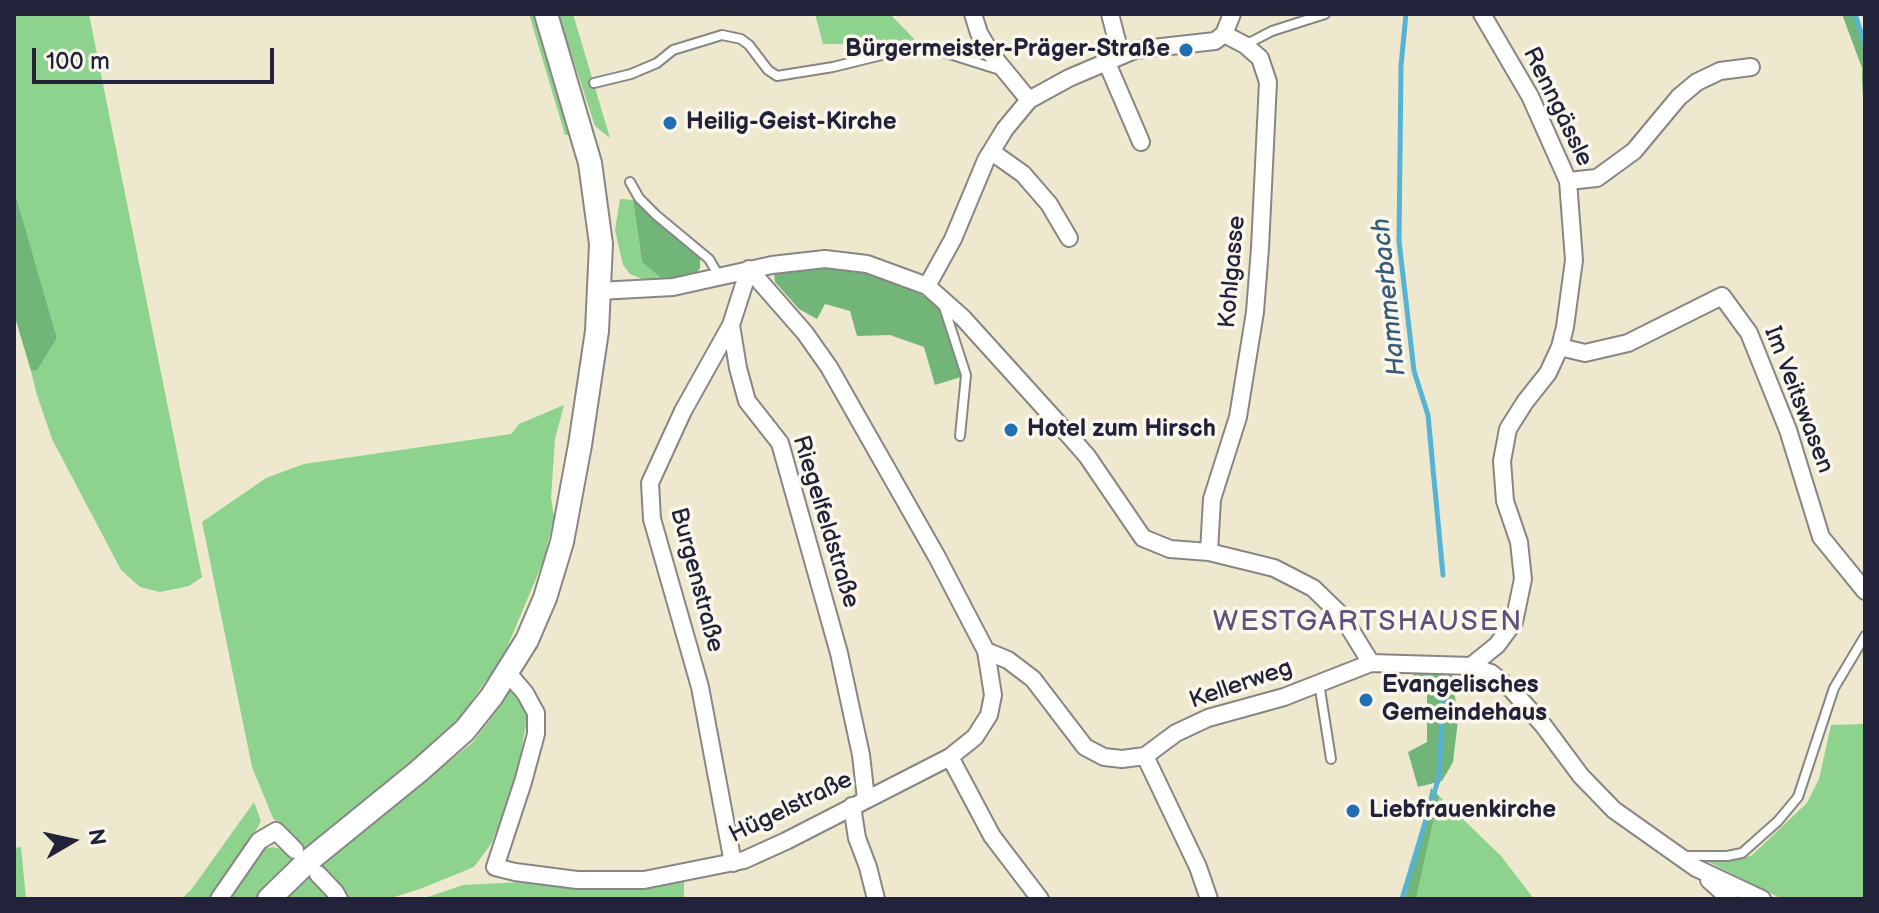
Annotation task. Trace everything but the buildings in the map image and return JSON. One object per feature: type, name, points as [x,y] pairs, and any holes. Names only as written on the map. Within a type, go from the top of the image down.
[{"type":"main road","points":[[269,899],[307,862],[465,730],[492,696],[527,640],[545,598],[562,542],[580,445],[597,331],[601,244],[590,163],[546,14]]},
{"type":"street","points":[[973,14],[979,33],[992,55],[1029,100]]},
{"type":"street","points":[[1110,14],[1114,60],[1141,142]]},
{"type":"street","points":[[927,286],[953,239],[992,152],[1005,129],[1029,100],[1069,78],[1135,50],[1215,41],[1224,34],[1232,14]]},
{"type":"street","name":"Renngässle","points":[[1471,666],[1497,645],[1514,622],[1523,579],[1519,542],[1505,501],[1502,461],[1508,429],[1548,373],[1560,347],[1574,260],[1568,181],[1530,96],[1482,14]]},
{"type":"street","name":"Kohlgasse","points":[[1209,552],[1212,499],[1238,417],[1255,312],[1268,82],[1260,58],[1245,45],[1224,34]]},
{"type":"street","points":[[1568,181],[1597,178],[1634,151],[1679,97],[1697,82],[1720,71],[1751,67]]},
{"type":"street","points":[[992,152],[1023,174],[1049,204],[1069,238]]},
{"type":"street","points":[[599,291],[673,287],[749,269],[825,259],[867,264],[927,286],[963,318],[1087,456],[1143,538],[1170,549],[1209,552],[1274,568],[1313,588],[1342,616],[1371,663],[1471,666],[1491,673],[1512,690],[1581,776],[1614,810],[1676,856],[1762,899]]},
{"type":"street","name":"Riegelfeldstraße","points":[[749,269],[731,325],[738,368],[747,401],[780,443],[839,653],[861,755],[857,838],[876,899]]},
{"type":"street","name":"Hügelstraße","points":[[507,672],[525,693],[536,713],[536,734],[495,867],[577,880],[644,880],[744,860],[950,757],[975,737],[989,715],[993,695],[986,651],[937,557],[829,367],[805,333],[749,269]]},
{"type":"street","name":"Im Veitswasen","points":[[1560,347],[1585,353],[1628,343],[1722,296],[1749,333],[1788,430],[1821,537],[1865,591]]},
{"type":"street","name":"Burgenstraße","points":[[731,325],[683,411],[650,483],[652,519],[700,687],[733,863]]},
{"type":"street","points":[[986,651],[1008,660],[1033,679],[1085,747],[1104,757],[1122,759],[1145,756],[1198,867],[1209,899]]},
{"type":"street","name":"Kellerweg","points":[[1145,756],[1176,733],[1208,718],[1284,697],[1371,663]]},
{"type":"street","points":[[950,757],[992,836],[1040,899]]},
{"type":"street","points":[[219,899],[259,841],[276,831],[295,850]]},
{"type":"street","points":[[1696,868],[1730,899]]},
{"type":"street","points":[[318,874],[339,899]]},
{"type":"lane","points":[[1245,45],[1272,31],[1325,14]]},
{"type":"lane","points":[[594,83],[631,74],[657,63],[673,50],[722,35],[741,39],[777,76],[833,67],[906,49],[943,52],[1006,72]]},
{"type":"lane","points":[[630,182],[639,198],[709,259],[719,276]]},
{"type":"lane","points":[[940,298],[966,375],[960,436]]},
{"type":"lane","points":[[1676,856],[1742,853],[1778,821],[1798,797],[1834,688],[1865,636]]},
{"type":"lane","points":[[1319,683],[1331,759]]},
{"type":"green space","points":[[14,14],[89,14],[202,577],[189,586],[160,592],[140,587],[121,570],[52,439],[37,395],[31,371],[37,369],[57,338],[14,189]]},
{"type":"green space","points":[[529,14],[538,14],[571,135],[565,135]]},
{"type":"green space","points":[[558,14],[573,14],[610,138],[595,126]]},
{"type":"green space","points":[[815,14],[890,14],[918,43],[823,44]]},
{"type":"green space","points":[[1842,14],[1857,14],[1865,39],[1862,98],[1862,68]]},
{"type":"green space","points":[[14,189],[57,338],[37,370],[31,371],[14,314]]},
{"type":"green space","points":[[620,199],[633,200],[642,262],[662,279],[645,280],[630,274],[623,265],[615,230]]},
{"type":"green space","points":[[633,200],[700,258],[700,268],[694,276],[662,279],[642,262]]},
{"type":"green space","points":[[817,268],[892,279],[938,304],[961,377],[935,385],[924,347],[890,335],[857,336],[850,311],[825,304],[817,319],[799,309],[775,282],[776,272]]},
{"type":"green space","points":[[564,405],[555,439],[551,498],[554,517],[543,562],[503,657],[453,727],[294,858],[267,883],[256,899],[230,899],[263,849],[273,847],[291,852],[297,843],[273,818],[252,767],[202,522],[266,478],[304,464],[511,434],[519,424]]},
{"type":"green space","points":[[1413,672],[1452,674],[1458,720],[1453,762],[1442,781],[1418,787],[1408,752],[1427,742],[1427,687],[1414,683]]},
{"type":"green space","points":[[511,688],[520,697],[527,719],[519,764],[491,844],[474,867],[388,899],[343,899],[320,867],[473,742]]},
{"type":"green space","points":[[1865,724],[1865,899],[1782,899],[1709,862],[1751,856],[1807,803],[1819,779],[1831,725]]},
{"type":"green space","points":[[1431,788],[1439,796],[1416,899],[1405,899]]},
{"type":"green space","points":[[1439,796],[1501,856],[1534,899],[1416,899]]},
{"type":"green space","points":[[254,802],[261,821],[215,899],[181,899],[191,890]]},
{"type":"green space","points":[[21,847],[26,899],[14,899],[14,848]]},
{"type":"green space","points":[[310,875],[330,899],[286,899]]},
{"type":"green space","points":[[684,880],[684,899],[422,899],[463,885],[522,882],[631,889]]},
{"type":"waterway","name":"Hammerbach","points":[[1406,14],[1401,66],[1399,241],[1414,371],[1428,415],[1443,575]]},
{"type":"waterway","points":[[1855,14],[1865,45]]},
{"type":"waterway","name":"Hammerbach","points":[[1402,899],[1439,777],[1443,699]]},
{"type":"place","name":"Bürgermeister-Präger-Straße","points":[[1186,50]]},
{"type":"place","name":"Heilig-Geist-Kirche","points":[[670,123]]},
{"type":"place","name":"Hotel zum Hirsch","points":[[1011,430]]},
{"type":"place","name":"Evangelisches Gemeindehaus","points":[[1366,700]]},
{"type":"place","name":"Liebfrauenkirche","points":[[1353,811]]},
{"type":"district","name":"WESTGARTSHAUSEN","points":[[1368,623]]}]
